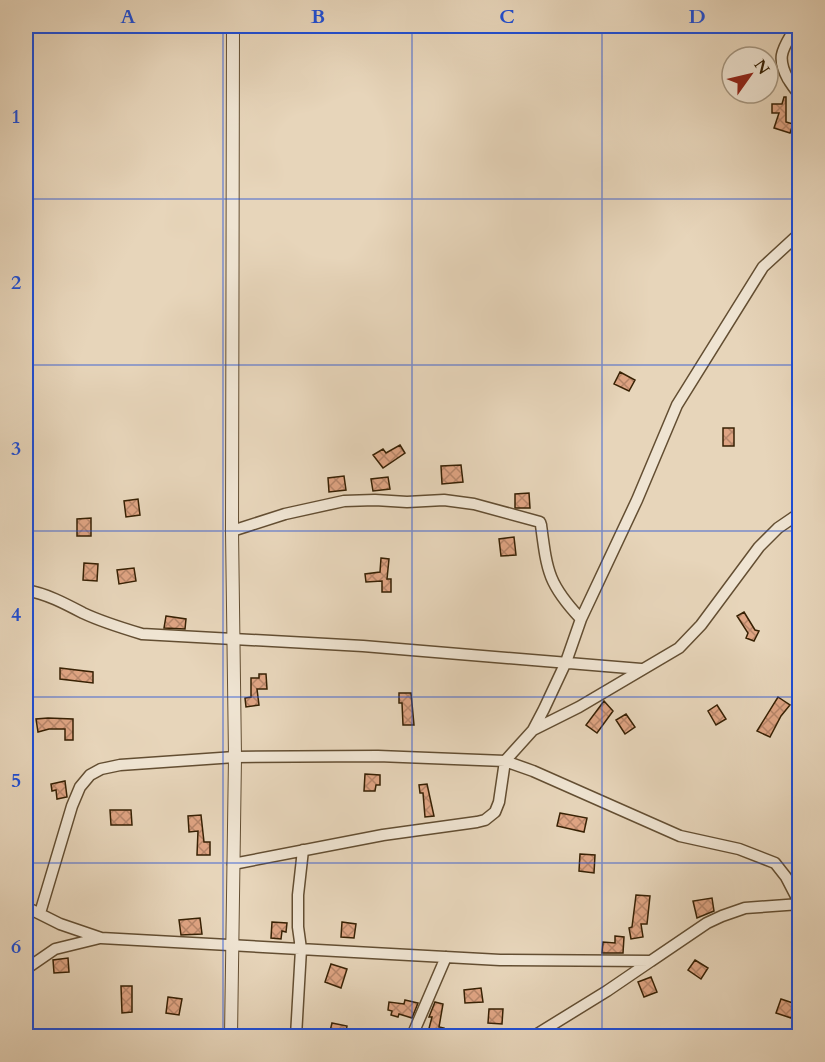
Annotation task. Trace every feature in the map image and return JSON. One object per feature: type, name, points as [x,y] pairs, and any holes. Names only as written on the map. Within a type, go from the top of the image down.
[{"type":"street","points":[[231,1036],[235,757],[232,531],[233,26]]},
{"type":"street","points":[[796,26],[784,47],[781,66],[793,88],[800,95]]},
{"type":"street","points":[[234,864],[383,835],[485,820],[495,812],[499,802],[505,761],[533,730],[566,662],[580,619],[637,500],[677,405],[763,267],[800,233]]},
{"type":"street","points":[[232,531],[285,514],[344,501],[454,501],[534,519],[541,525],[546,564],[554,587],[580,619]]},
{"type":"street","points":[[533,730],[579,707],[679,648],[701,625],[759,547],[778,528],[800,513]]},
{"type":"street","points":[[26,590],[55,598],[95,618],[142,634],[363,646],[641,669]]},
{"type":"street","points":[[40,913],[72,806],[80,787],[90,775],[101,769],[120,765],[235,757],[378,756],[505,761],[533,771],[680,836],[739,849],[769,860],[781,869],[800,904],[745,908],[707,923],[607,991],[534,1036]]},
{"type":"street","points":[[296,1036],[301,949],[298,912],[303,850]]},
{"type":"street","points":[[26,907],[60,924],[101,938],[500,960],[651,961]]},
{"type":"street","points":[[26,969],[56,949],[101,938]]},
{"type":"street","points":[[412,1036],[446,957]]},
{"type":"building","points":[[786,97],[786,122],[793,124],[790,133],[774,128],[779,113],[772,113],[772,105],[782,104]]},
{"type":"building","points":[[620,372],[635,380],[629,391],[614,384]]},
{"type":"building","points":[[723,428],[734,428],[734,446],[723,446]]},
{"type":"building","points":[[400,445],[405,453],[383,468],[373,455],[383,449],[386,453]]},
{"type":"building","points":[[461,465],[463,482],[442,484],[441,466]]},
{"type":"building","points":[[344,476],[346,490],[329,492],[328,478]]},
{"type":"building","points":[[388,477],[390,489],[373,491],[371,479]]},
{"type":"building","points":[[529,493],[530,508],[515,508],[515,494]]},
{"type":"building","points":[[138,499],[140,515],[126,517],[124,501]]},
{"type":"building","points":[[91,518],[91,536],[77,536],[77,519]]},
{"type":"building","points":[[514,537],[516,555],[501,556],[499,539]]},
{"type":"building","points":[[381,558],[389,559],[387,579],[391,579],[391,592],[382,592],[382,581],[366,582],[365,574],[380,572]]},
{"type":"building","points":[[84,563],[98,564],[97,581],[83,580]]},
{"type":"building","points":[[134,568],[136,581],[119,584],[117,570]]},
{"type":"building","points":[[744,612],[755,630],[759,631],[754,641],[746,638],[748,633],[737,616]]},
{"type":"building","points":[[166,616],[186,619],[185,629],[164,628]]},
{"type":"building","points":[[60,668],[93,672],[93,683],[60,679]]},
{"type":"building","points":[[259,674],[266,674],[267,689],[257,689],[259,705],[246,707],[245,698],[251,697],[251,678],[259,678]]},
{"type":"building","points":[[399,693],[411,693],[414,725],[403,725]]},
{"type":"building","points":[[778,697],[790,705],[781,716],[770,737],[757,731]]},
{"type":"building","points":[[604,701],[613,711],[597,733],[586,725]]},
{"type":"building","points":[[717,705],[726,719],[716,725],[708,711]]},
{"type":"building","points":[[626,714],[635,727],[625,734],[616,720]]},
{"type":"building","points":[[36,719],[73,719],[73,740],[65,740],[65,729],[38,732]]},
{"type":"building","points":[[365,774],[380,775],[380,785],[376,785],[375,791],[364,791]]},
{"type":"building","points":[[65,781],[67,797],[57,799],[56,790],[52,791],[51,784]]},
{"type":"building","points":[[427,784],[434,816],[425,817],[423,793],[420,793],[419,785]]},
{"type":"building","points":[[110,810],[131,810],[132,825],[111,825]]},
{"type":"building","points":[[560,813],[587,818],[584,832],[557,826]]},
{"type":"building","points":[[201,815],[204,842],[210,842],[210,855],[197,855],[198,831],[189,832],[188,816]]},
{"type":"building","points":[[580,854],[595,855],[594,873],[579,871]]},
{"type":"building","points":[[636,895],[650,896],[647,924],[641,924],[643,937],[631,939],[629,928],[632,927]]},
{"type":"building","points":[[712,898],[714,911],[697,918],[693,901]]},
{"type":"building","points":[[200,918],[202,934],[181,935],[179,920]]},
{"type":"building","points":[[272,922],[287,923],[286,932],[282,931],[281,939],[271,938]]},
{"type":"building","points":[[342,922],[356,924],[354,938],[341,937]]},
{"type":"building","points":[[615,936],[624,937],[623,953],[602,953],[603,942],[615,943]]},
{"type":"building","points":[[68,958],[69,972],[54,973],[53,960]]},
{"type":"building","points":[[695,960],[708,968],[701,979],[688,970]]},
{"type":"building","points":[[331,964],[347,969],[341,988],[325,982]]},
{"type":"building","points":[[651,977],[657,992],[644,997],[638,982]]},
{"type":"building","points":[[121,986],[132,986],[132,1012],[122,1013]]},
{"type":"building","points":[[481,988],[483,1002],[465,1003],[464,990]]},
{"type":"building","points":[[168,997],[182,999],[179,1015],[166,1013]]},
{"type":"building","points":[[781,999],[796,1004],[791,1018],[776,1013]]},
{"type":"building","points":[[405,1000],[418,1003],[412,1018],[399,1014],[398,1017],[391,1015],[392,1011],[388,1010],[389,1002],[404,1004]]},
{"type":"building","points":[[435,1002],[443,1004],[439,1027],[444,1028],[442,1036],[427,1036],[432,1017],[429,1017]]},
{"type":"building","points":[[489,1009],[503,1009],[502,1024],[488,1023]]},
{"type":"building","points":[[332,1023],[347,1026],[345,1036],[329,1035]]}]
